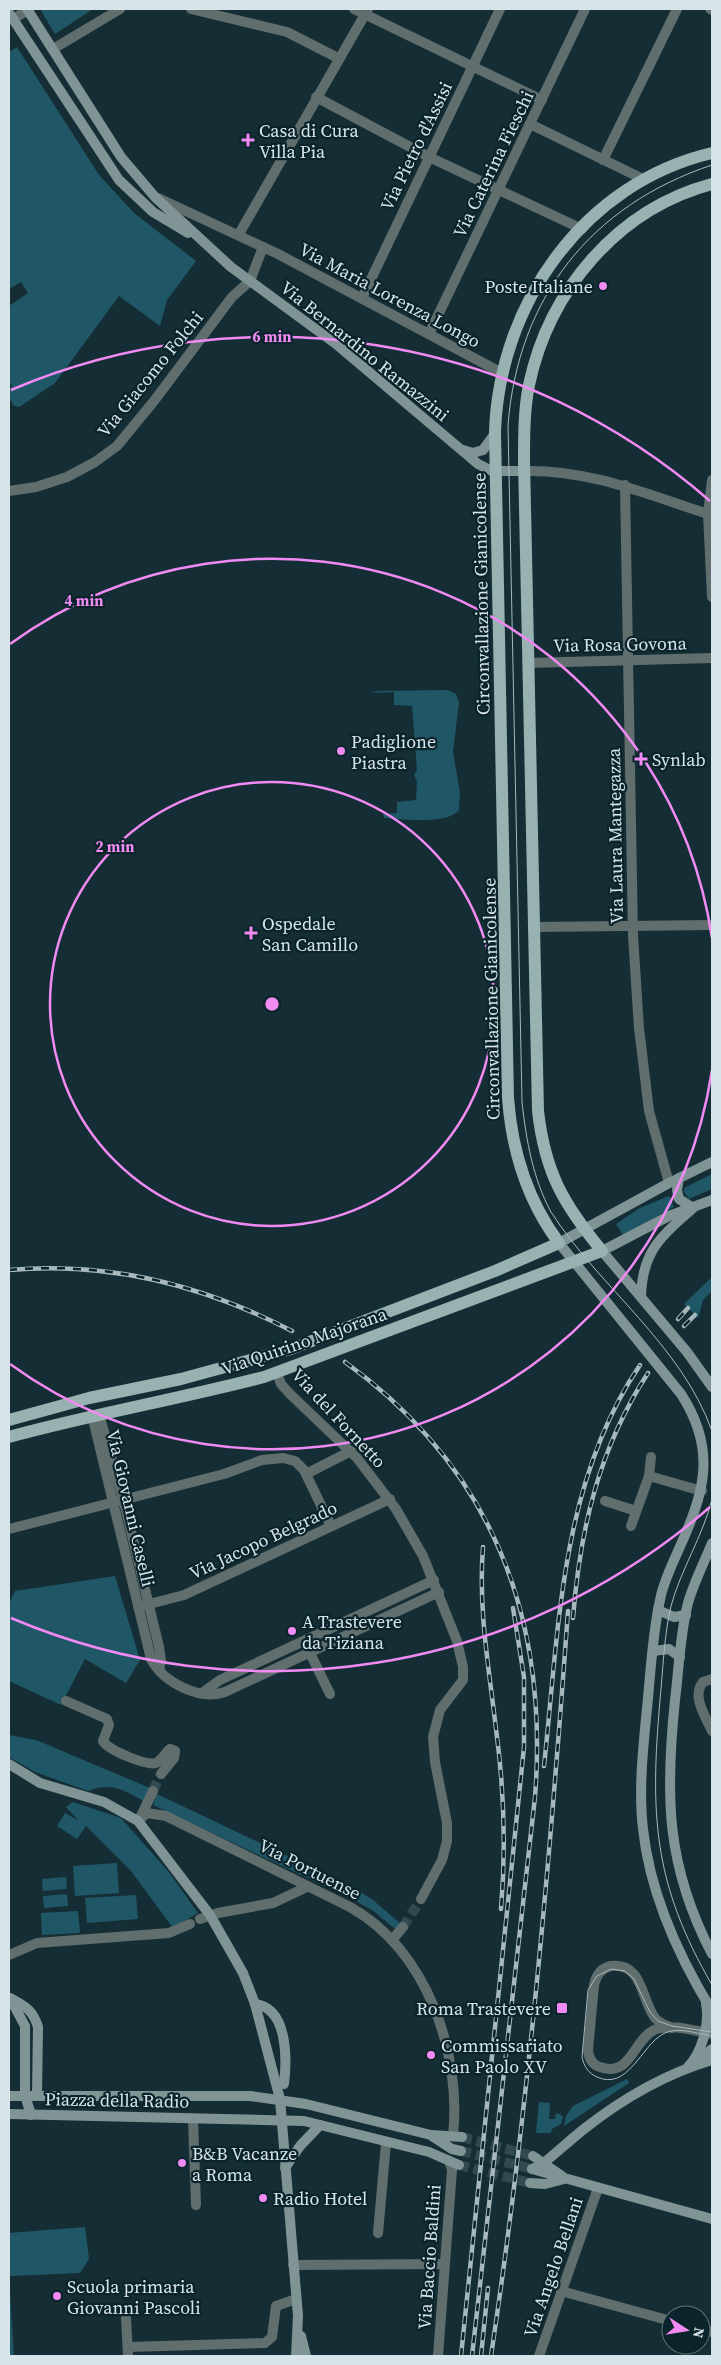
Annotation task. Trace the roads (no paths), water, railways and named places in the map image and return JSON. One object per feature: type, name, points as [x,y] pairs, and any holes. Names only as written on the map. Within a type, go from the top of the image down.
[{"type":"main road","name":"Via Bernardino Ramazzini","points":[[28,9],[121,157],[155,197],[231,267],[336,344],[483,468],[496,471]]},
{"type":"main road","name":"Via Bernardino Ramazzini","points":[[11,16],[107,164],[124,185],[158,216],[196,236]]},
{"type":"main road","name":"Circonvallazione Gianicolense","points":[[712,153],[692,159],[645,180],[606,207],[560,252],[530,296],[514,330],[502,373],[495,432],[509,1109],[518,1158],[526,1186],[538,1213],[574,1263],[663,1370],[687,1403],[699,1429],[704,1469],[702,1491],[696,1511],[665,1583],[658,1610],[643,1762],[641,1804],[644,1836],[662,1912],[712,2012]]},
{"type":"main road","points":[[712,184],[666,201],[631,223],[594,256],[566,293],[548,327],[533,369],[525,415],[524,471],[539,1120],[556,1185],[569,1210],[687,1352],[712,1385]]},
{"type":"main road","points":[[458,448],[470,452],[480,452],[488,446],[495,432]]},
{"type":"main road","points":[[496,471],[524,471]]},
{"type":"main road","points":[[559,1243],[674,1180],[712,1162]]},
{"type":"main road","points":[[674,1180],[679,1199],[693,1208]]},
{"type":"main road","points":[[602,1252],[669,1216],[712,1200]]},
{"type":"main road","points":[[640,1297],[642,1274],[654,1247],[668,1230],[693,1208]]},
{"type":"main road","name":"Via Quirino Majorana","points":[[9,1420],[89,1398],[220,1369],[291,1349],[495,1271],[559,1243]]},
{"type":"main road","name":"Via Quirino Majorana","points":[[9,1437],[277,1373],[602,1252]]},
{"type":"main road","points":[[277,1373],[280,1360],[291,1349]]},
{"type":"main road","points":[[208,1391],[219,1382],[222,1373],[220,1369]]},
{"type":"main road","points":[[89,1398],[96,1415]]},
{"type":"main road","points":[[712,1543],[693,1587],[686,1614],[670,1752],[670,1824],[675,1855],[688,1898],[712,1954]]},
{"type":"main road","points":[[658,1610],[672,1616],[686,1614]]},
{"type":"main road","points":[[653,1651],[669,1649],[680,1657]]},
{"type":"main road","points":[[9,1764],[40,1783],[97,1799],[120,1809],[138,1821],[205,1917],[232,1951],[256,2004],[282,2099]]},
{"type":"main road","name":"Piazza della Radio","points":[[9,1998],[25,2026],[25,2095],[31,2114],[193,2119],[282,2119],[320,2125],[386,2143],[429,2152]]},
{"type":"main road","name":"Piazza della Radio","points":[[9,1998],[28,2008],[36,2020],[38,2027],[38,2095],[237,2095],[282,2099],[431,2135]]},
{"type":"main road","points":[[686,2070],[698,2054],[708,2033],[705,2000]]},
{"type":"main road","points":[[256,2004],[270,2008],[277,2018],[286,2055],[282,2119],[298,2326],[296,2356]]},
{"type":"main road","points":[[686,2070],[712,2049]]},
{"type":"main road","points":[[712,2060],[686,2070],[625,2100],[532,2170],[712,2219]]},
{"type":"main road","points":[[9,2096],[38,2095]]},
{"type":"main road","points":[[9,2114],[31,2114]]},
{"type":"main road","points":[[285,2168],[300,2146],[320,2125]]},
{"type":"main road","points":[[431,2135],[458,2137]]},
{"type":"main road","points":[[429,2152],[456,2150],[431,2135]]},
{"type":"main road","points":[[560,2149],[533,2156],[545,2162],[565,2178]]},
{"type":"main road","points":[[560,2149],[559,2163],[565,2178]]},
{"type":"main road","points":[[429,2152],[459,2165]]},
{"type":"main road","points":[[530,2183],[545,2184],[565,2178]]},
{"type":"main road","points":[[298,2326],[306,2356]]},
{"type":"street","name":"Via Bernardino Ramazzini","points":[[11,16],[28,9]]},
{"type":"street","points":[[35,53],[120,9]]},
{"type":"street","points":[[191,9],[287,32],[338,58]]},
{"type":"street","points":[[354,9],[367,12],[472,67],[542,100]]},
{"type":"street","name":"Via Pietro d'Assisi","points":[[362,298],[500,9]]},
{"type":"street","name":"Via Caterina Fieschi","points":[[429,334],[585,9]]},
{"type":"street","points":[[603,160],[677,9]]},
{"type":"street","points":[[239,234],[338,58],[367,12]]},
{"type":"street","points":[[316,97],[429,156],[582,229]]},
{"type":"street","points":[[530,124],[645,180]]},
{"type":"street","name":"Via Bernardino Ramazzini","points":[[155,197],[239,234],[263,247]]},
{"type":"street","points":[[250,280],[263,247]]},
{"type":"street","name":"Via Maria Lorenza Longo","points":[[263,247],[502,373]]},
{"type":"street","name":"Via Giacomo Folchi","points":[[9,491],[67,477],[95,462],[117,446],[154,401],[232,297],[250,280]]},
{"type":"street","points":[[524,471],[576,474],[625,485],[708,514]]},
{"type":"street","points":[[712,480],[708,514],[712,597]]},
{"type":"street","name":"Via Laura Mantegazza","points":[[625,485],[633,926],[639,1028],[649,1111],[674,1180]]},
{"type":"street","name":"Via Rosa Govona","points":[[529,663],[712,658]]},
{"type":"street","points":[[535,928],[712,925]]},
{"type":"street","name":"Via del Fornetto","points":[[277,1373],[281,1384],[351,1451],[390,1499],[414,1538],[434,1580],[457,1640],[464,1673],[460,1686],[440,1710],[434,1728],[434,1754],[447,1819],[448,1837],[442,1860],[421,1899]]},
{"type":"street","name":"Via Giovanni Caselli","points":[[96,1415],[123,1498],[160,1656],[159,1670]]},
{"type":"street","name":"Via Giovanni Caselli","points":[[96,1415],[112,1501],[150,1659],[159,1670]]},
{"type":"street","points":[[306,1474],[351,1451]]},
{"type":"street","points":[[631,1526],[649,1476],[651,1456]]},
{"type":"street","points":[[9,1529],[276,1458],[295,1461],[306,1474],[331,1526]]},
{"type":"street","points":[[649,1476],[702,1491]]},
{"type":"street","name":"Via Jacopo Belgrado","points":[[149,1604],[184,1595],[390,1499]]},
{"type":"street","points":[[606,1501],[636,1511]]},
{"type":"street","points":[[202,1693],[216,1683],[296,1644],[434,1580]]},
{"type":"street","points":[[159,1670],[180,1685],[202,1693],[214,1695],[225,1692],[439,1592]]},
{"type":"street","name":"Via Giovanni Caselli","points":[[138,1607],[149,1604]]},
{"type":"street","points":[[296,1644],[306,1655],[330,1694]]},
{"type":"street","points":[[708,1680],[698,1689],[698,1699],[712,1731]]},
{"type":"street","points":[[66,1701],[107,1719],[109,1724],[103,1741],[115,1750],[144,1763],[152,1764],[161,1760],[170,1749],[175,1751],[174,1758],[161,1774]]},
{"type":"street","points":[[138,1821],[154,1791]]},
{"type":"street","name":"Via Portuense","points":[[138,1821],[147,1813],[163,1815],[364,1914],[393,1939],[426,1992],[442,2034],[453,2087],[458,2137]]},
{"type":"street","points":[[205,1917],[273,1903],[307,1887]]},
{"type":"street","points":[[9,1954],[41,1942],[169,1933],[190,1924]]},
{"type":"street","points":[[393,1939],[403,1927]]},
{"type":"street","points":[[608,1967],[621,1967],[630,1971],[638,1979],[653,2015],[654,2025],[650,2033],[629,2060],[620,2067],[606,2069],[593,2064],[588,2050],[594,1985],[597,1975],[608,1967]]},
{"type":"street","points":[[653,2015],[660,2022],[672,2028]]},
{"type":"street","points":[[650,2033],[662,2028],[672,2028],[708,2033]]},
{"type":"street","points":[[193,2119],[196,2204]]},
{"type":"street","points":[[378,2233],[386,2143]]},
{"type":"street","name":"Via Baccio Baldini","points":[[438,2356],[452,2170],[449,2161]]},
{"type":"street","name":"Via Angelo Bellani","points":[[539,2356],[598,2188]]},
{"type":"street","points":[[293,2265],[445,2264]]},
{"type":"street","points":[[562,2291],[661,2318]]},
{"type":"street","points":[[126,2317],[128,2352],[263,2344],[271,2340],[273,2334],[274,2308],[280,2303],[296,2299]]},
{"type":"tunnel","points":[[153,1791],[161,1774]]},
{"type":"tunnel","points":[[403,1927],[421,1899]]},
{"type":"tunnel","points":[[462,2137],[533,2156]]},
{"type":"tunnel","points":[[461,2151],[532,2169]]},
{"type":"tunnel","points":[[459,2165],[530,2183]]},
{"type":"tram line","points":[[712,165],[669,182],[630,205],[597,231],[568,262],[545,297],[527,336],[515,379],[508,425],[522,1102],[528,1144],[539,1186],[551,1212],[592,1266],[638,1317],[681,1371],[698,1400],[712,1431]]},
{"type":"tram line","points":[[712,1499],[671,1606],[665,1641],[656,1779],[660,1847],[667,1880],[692,1948],[712,1985]]},
{"type":"tram line","points":[[712,2032],[672,2026],[658,2021],[650,2012],[634,1979],[625,1971],[611,1969],[597,1976],[588,1990],[582,2057],[585,2066],[591,2073],[608,2080],[626,2073],[655,2040],[663,2034],[681,2031],[712,2036]]},
{"type":"railway","points":[[9,1270],[83,1269],[155,1280],[190,1289],[224,1301],[292,1331]]},
{"type":"railway","points":[[678,1319],[688,1308]]},
{"type":"railway","points":[[684,1326],[695,1315]]},
{"type":"railway","points":[[345,1362],[396,1404],[439,1450],[474,1499],[501,1552],[520,1608],[532,1668],[537,1731],[535,1797],[472,2356]]},
{"type":"railway","points":[[544,1766],[560,1610],[578,1508],[593,1458],[614,1410],[640,1365]]},
{"type":"railway","points":[[573,1618],[581,1553],[595,1490],[617,1430],[631,1401],[648,1373]]},
{"type":"railway","points":[[483,1547],[483,1616],[499,1751],[502,1796],[504,1842],[501,1909]]},
{"type":"railway","points":[[461,2356],[524,1747],[524,1677],[513,1608]]},
{"type":"railway","points":[[491,2356],[516,2170],[537,1984],[554,1798],[568,1611]]},
{"type":"railway","points":[[481,2356],[488,2288]]},
{"type":"place","name":"Casa di Cura Villa Pia","points":[[248,140]]},
{"type":"place","name":"Poste Italiane","points":[[603,286]]},
{"type":"place","name":"Padiglione Piastra","points":[[341,751]]},
{"type":"place","name":"Synlab","points":[[641,759]]},
{"type":"place","name":"Ospedale San Camillo","points":[[251,933]]},
{"type":"place","name":"A Trastevere da Tiziana","points":[[292,1631]]},
{"type":"place","name":"Roma Trastevere","points":[[562,2008]]},
{"type":"place","name":"Commissariato San Paolo XV","points":[[431,2055]]},
{"type":"place","name":"B&B Vacanze a Roma","points":[[182,2163]]},
{"type":"place","name":"Radio Hotel","points":[[263,2198]]},
{"type":"place","name":"Scuola primaria Giovanni Pascoli","points":[[57,2296]]}]
